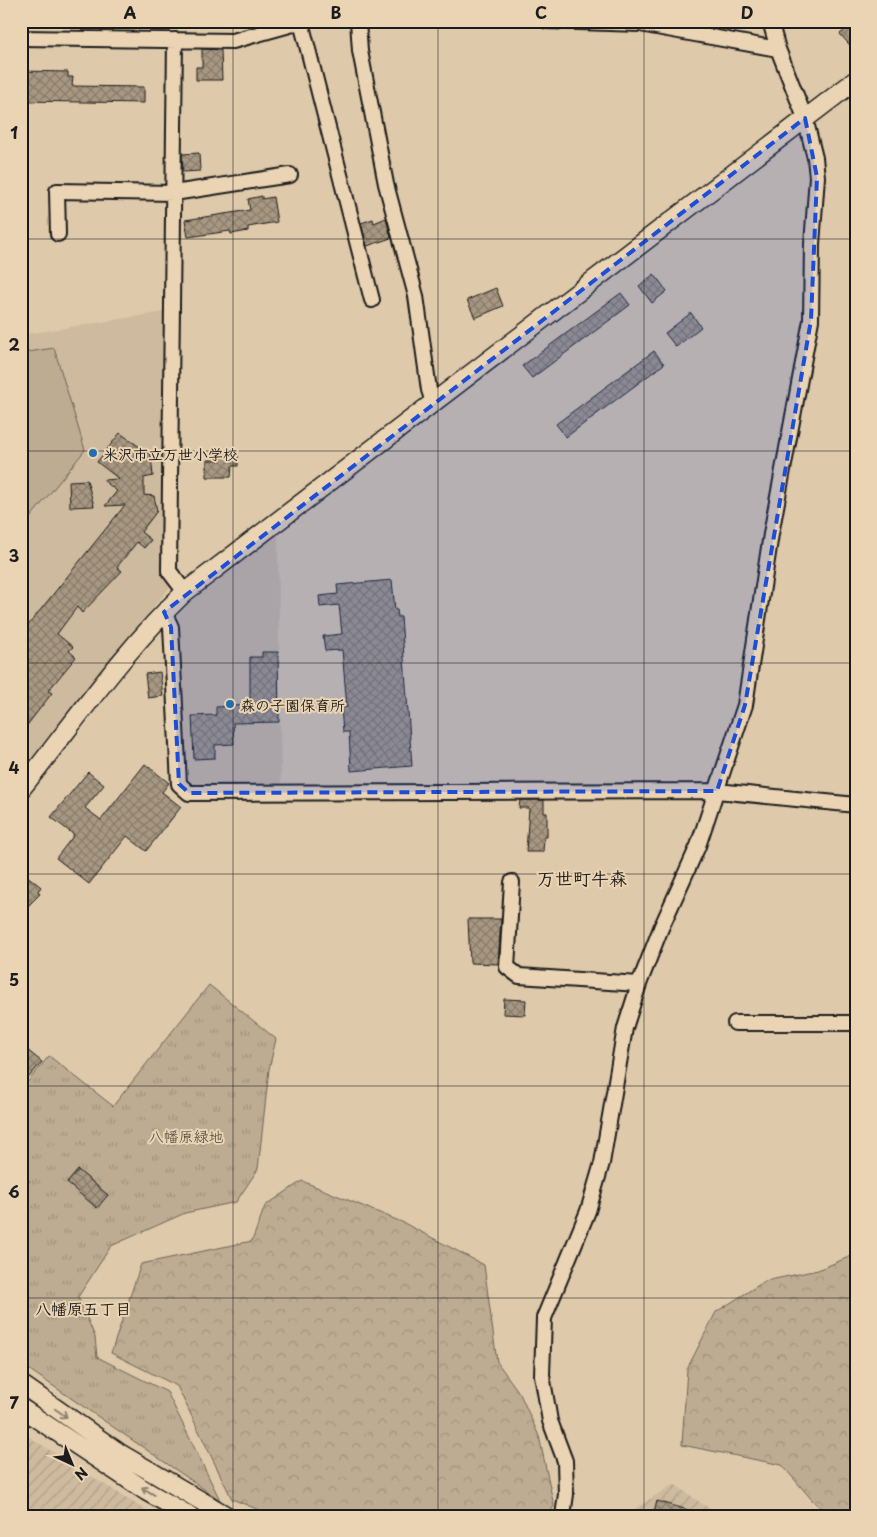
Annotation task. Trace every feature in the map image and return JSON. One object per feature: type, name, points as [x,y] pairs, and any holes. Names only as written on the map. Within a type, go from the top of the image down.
[{"type":"street","points":[[358,21],[360,51],[386,184],[416,296],[429,390],[433,402]]},
{"type":"street","points":[[547,21],[640,24],[778,49]]},
{"type":"street","points":[[563,1516],[566,1494],[565,1461],[550,1421],[542,1375],[544,1318],[588,1210],[602,1163],[625,1028],[639,984],[661,928],[698,846],[745,705],[767,557],[810,320],[812,244],[817,177],[816,158],[805,118],[778,49],[770,21]]},
{"type":"street","points":[[21,38],[233,41],[302,22],[372,300]]},
{"type":"street","points":[[175,40],[169,571],[185,592]]},
{"type":"street","points":[[21,789],[164,612],[185,592],[856,80]]},
{"type":"street","points":[[58,234],[57,191],[174,193],[290,175]]},
{"type":"street","points":[[164,612],[171,627],[179,784],[189,793],[716,791],[856,805]]},
{"type":"street","points":[[512,882],[507,967],[513,972],[519,976],[639,984]]},
{"type":"street","points":[[735,1023],[856,1023]]},
{"type":"street","points":[[21,1384],[121,1454],[227,1516]]},
{"type":"street","points":[[21,1408],[114,1470],[190,1516]]},
{"type":"highlighted area","points":[[805,118],[817,177],[811,320],[745,705],[717,791],[189,793],[179,784],[171,627],[164,612]]},
{"type":"shaded area","name":"米沢市立万世小学校","points":[[164,312],[165,572],[173,583],[21,773],[21,335]]},
{"type":"shaded area","name":"森の子園保育所","points":[[278,531],[281,784],[190,787],[186,783],[174,624],[179,610]]},
{"type":"shaded area","points":[[21,1432],[155,1516],[21,1516]]},
{"type":"shaded area","points":[[674,1484],[720,1516],[624,1516]]},
{"type":"green space","points":[[54,348],[85,450],[21,529],[21,353]]},
{"type":"green space","name":"八幡原緑地","points":[[209,985],[276,1039],[269,1069],[258,1169],[236,1202],[185,1213],[111,1246],[78,1297],[95,1337],[97,1357],[167,1392],[220,1500],[21,1364],[21,1191],[30,1181],[21,1174],[21,1090],[49,1056],[113,1106]]},
{"type":"green space","points":[[302,1181],[404,1223],[484,1265],[497,1362],[520,1394],[539,1436],[554,1506],[548,1516],[274,1516],[232,1499],[177,1386],[111,1353],[141,1264],[252,1241],[265,1206]]},
{"type":"green space","points":[[856,1254],[856,1516],[830,1516],[813,1501],[782,1465],[682,1445],[687,1369],[716,1312],[765,1281],[818,1270]]},
{"type":"building","points":[[849,27],[856,35],[856,52],[840,34]]},
{"type":"building","points":[[202,49],[221,50],[222,80],[196,80],[196,67],[202,67]]},
{"type":"building","points":[[21,71],[68,72],[68,77],[73,77],[72,86],[144,87],[144,103],[21,101]]},
{"type":"building","points":[[199,153],[200,171],[183,172],[182,154]]},
{"type":"building","points":[[262,196],[262,199],[273,197],[277,222],[248,227],[248,231],[231,234],[230,231],[188,237],[185,220],[250,210],[248,199]]},
{"type":"building","points":[[386,218],[391,238],[367,246],[361,223],[373,219],[374,223]]},
{"type":"building","points":[[654,274],[667,291],[652,303],[639,286]]},
{"type":"building","points":[[496,288],[503,306],[475,318],[467,300]]},
{"type":"building","points":[[621,293],[630,305],[532,378],[522,366]]},
{"type":"building","points":[[691,313],[701,327],[676,347],[665,333]]},
{"type":"building","points":[[654,351],[664,364],[566,437],[556,424]]},
{"type":"building","points":[[120,433],[151,455],[153,476],[144,478],[144,495],[154,496],[157,511],[141,532],[151,540],[144,548],[137,542],[117,567],[122,571],[82,613],[77,607],[57,634],[73,647],[69,651],[76,657],[48,691],[52,693],[21,733],[21,634],[125,505],[105,506],[117,491],[103,480],[119,479],[97,462]]},
{"type":"building","points":[[221,451],[238,451],[238,466],[232,466],[231,477],[207,477],[207,460],[221,460]]},
{"type":"building","points":[[87,480],[94,506],[70,507],[69,481]]},
{"type":"building","points":[[392,580],[395,610],[397,610],[398,617],[401,617],[412,766],[351,771],[349,732],[343,732],[341,708],[347,707],[342,650],[325,651],[323,636],[342,634],[339,605],[320,607],[319,596],[338,594],[337,585]]},
{"type":"building","points":[[262,652],[278,652],[279,722],[233,723],[234,744],[215,745],[215,758],[194,759],[192,716],[216,715],[216,707],[250,705],[250,657],[262,657]]},
{"type":"building","points":[[160,672],[163,696],[148,698],[145,674]]},
{"type":"building","points":[[145,764],[169,783],[162,792],[181,807],[146,851],[127,836],[89,884],[56,858],[74,835],[51,817],[88,772],[104,785],[85,808],[101,820]]},
{"type":"building","points":[[520,800],[544,800],[544,813],[547,813],[547,837],[544,837],[543,852],[526,852],[529,808],[519,808]]},
{"type":"building","points":[[21,871],[41,887],[38,891],[40,894],[21,913]]},
{"type":"building","points":[[468,919],[501,919],[498,964],[470,963]]},
{"type":"building","points":[[504,999],[526,1000],[525,1015],[503,1014]]},
{"type":"building","points":[[21,1045],[42,1062],[28,1078],[21,1073]]},
{"type":"building","points":[[78,1170],[108,1195],[97,1208],[67,1183]]},
{"type":"building","points":[[657,1501],[699,1513],[699,1516],[653,1516]]},
{"type":"place","name":"米沢市立万世小学校","points":[[93,453]]},
{"type":"place","name":"森の子園保育所","points":[[230,704]]},
{"type":"district","name":"万世町牛森","points":[[582,877]]},
{"type":"district","name":"八幡原五丁目","points":[[83,1308]]}]
